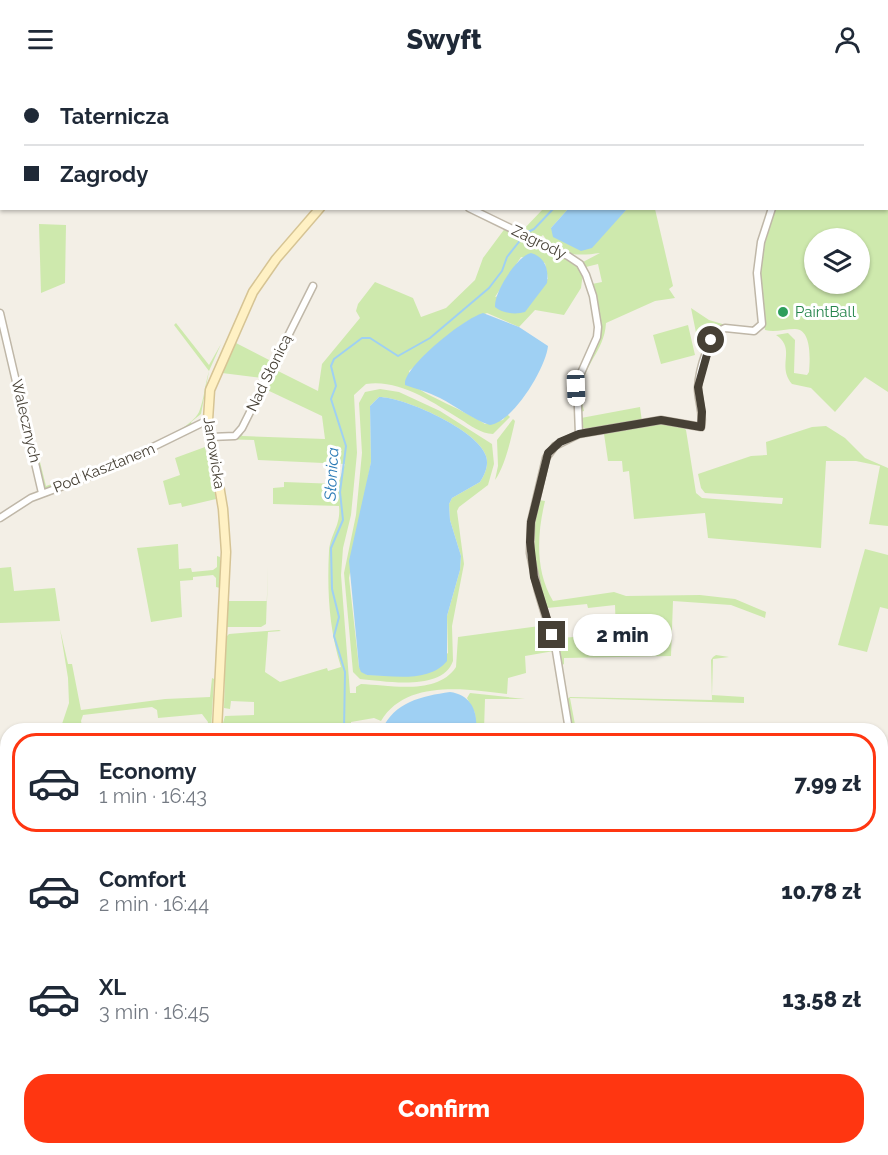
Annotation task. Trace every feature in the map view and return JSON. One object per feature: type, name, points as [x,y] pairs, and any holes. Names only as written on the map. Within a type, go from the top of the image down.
[{"type":"street","name":"Janowicka","points":[[217,723],[226,552],[222,500],[208,420],[212,382],[253,292],[276,259],[318,210]]},
{"type":"street","name":"Zagrody","points":[[473,210],[568,256],[582,268],[593,296],[598,332],[577,382],[579,434]]},
{"type":"street","points":[[568,723],[556,651],[534,577],[530,535],[548,453],[560,442],[579,434],[661,420],[701,427],[703,417],[699,382],[714,336],[725,328],[751,331],[756,330],[762,324],[757,273],[761,242],[771,210]]},
{"type":"street","name":"Nad Słonicą","points":[[210,437],[235,436],[242,428],[313,286]]},
{"type":"street","name":"Walecznych","points":[[0,313],[42,493]]},
{"type":"street","name":"Pod Kasztanem","points":[[0,518],[42,493],[106,470],[208,420]]},
{"type":"green space","points":[[542,210],[567,210],[551,228],[606,230],[626,210],[655,210],[673,286],[669,289],[675,298],[655,301],[606,323],[604,335],[583,384],[584,411],[581,412],[578,401],[580,378],[597,343],[592,284],[602,282],[598,264],[586,267],[583,262],[600,253],[584,255],[569,253],[555,248],[543,235],[539,238],[522,231]]},
{"type":"green space","points":[[774,210],[888,210],[888,392],[865,377],[835,412],[811,388],[792,384],[786,370],[785,346],[776,335],[788,333],[795,340],[794,373],[807,375],[809,346],[807,339],[801,330],[765,330],[759,285],[762,243]]},
{"type":"green space","points":[[39,224],[66,225],[65,283],[41,293]]},
{"type":"green space","points":[[506,227],[574,262],[583,273],[581,288],[564,315],[535,310],[519,327],[487,313],[466,322],[409,371],[412,382],[418,388],[485,424],[503,420],[507,414],[510,417],[493,434],[476,429],[403,388],[379,383],[366,384],[354,395],[357,453],[351,515],[343,548],[341,575],[350,693],[356,693],[356,687],[361,684],[412,687],[437,682],[448,676],[456,667],[458,637],[547,625],[554,651],[525,656],[526,673],[508,678],[507,694],[456,689],[421,693],[406,698],[392,708],[381,721],[374,718],[351,723],[223,723],[225,716],[254,715],[254,702],[231,701],[230,709],[224,708],[226,637],[229,634],[281,631],[268,632],[265,672],[280,682],[327,668],[328,671],[341,667],[331,624],[328,581],[329,551],[339,519],[339,506],[273,504],[273,488],[284,487],[284,482],[338,484],[345,464],[258,460],[254,440],[218,439],[240,438],[237,436],[246,423],[242,436],[325,439],[322,416],[265,389],[274,369],[318,391],[322,364],[360,318],[356,311],[358,304],[375,282],[413,298],[421,317],[446,308],[475,280],[483,258]],"holes":[[[521,257],[545,263],[548,279],[495,297]]]},
{"type":"green space","points":[[691,308],[709,320],[729,326],[715,331],[704,355],[700,352]]},
{"type":"green space","points":[[176,323],[209,365],[221,344],[209,371],[174,325]]},
{"type":"green space","points":[[688,325],[695,355],[661,364],[653,335]]},
{"type":"green space","points":[[236,343],[271,361],[263,378],[222,373]]},
{"type":"green space","points":[[13,354],[46,486],[133,453],[105,467],[44,489]]},
{"type":"green space","points":[[209,371],[201,414],[191,422],[192,424],[176,432],[199,412]]},
{"type":"green space","points":[[380,389],[399,392],[440,411],[492,444],[494,464],[488,485],[457,511],[464,564],[452,626],[453,661],[447,671],[425,681],[398,682],[360,679],[353,672],[344,573],[356,515],[362,453],[359,403],[365,392]],"holes":[[[379,397],[390,398],[422,409],[455,426],[480,446],[487,459],[486,469],[480,482],[452,498],[449,504],[450,520],[461,556],[460,570],[447,616],[448,653],[415,676],[367,675],[359,667],[349,578],[371,462],[370,406]]]},
{"type":"green space","points":[[640,407],[642,422],[588,430],[582,427],[581,418]]},
{"type":"green space","points":[[513,419],[515,421],[507,452],[495,480],[498,466],[497,440]]},
{"type":"green space","points":[[663,422],[682,426],[686,430],[696,493],[702,498],[782,504],[783,498],[705,493],[701,488],[698,474],[751,456],[767,455],[766,442],[812,427],[826,426],[845,438],[865,458],[888,468],[888,526],[869,524],[880,466],[856,461],[826,461],[821,548],[708,538],[705,513],[634,519],[629,471],[623,472],[622,461],[608,461],[604,434]]},
{"type":"green space","points":[[205,447],[216,499],[182,507],[181,503],[169,505],[163,481],[180,475],[175,458]]},
{"type":"green space","points":[[539,500],[545,501],[540,526],[540,565],[553,601],[614,592],[626,596],[700,595],[735,599],[766,612],[765,618],[731,605],[673,601],[671,656],[564,658],[562,665],[558,634],[560,638],[616,634],[615,605],[588,608],[587,604],[547,608],[534,554],[534,528]]},
{"type":"green space","points":[[178,544],[179,569],[191,568],[192,572],[213,570],[217,567],[217,556],[220,557],[220,588],[216,587],[216,578],[213,575],[180,581],[182,617],[151,622],[137,548]]},
{"type":"green space","points":[[865,549],[888,555],[888,609],[880,607],[867,652],[838,645]]},
{"type":"green space","points":[[11,567],[14,591],[55,588],[60,621],[0,623],[0,568]]},
{"type":"green space","points":[[228,601],[267,601],[266,624],[261,627],[227,627]]},
{"type":"green space","points":[[60,629],[68,664],[72,664],[81,710],[165,699],[210,697],[212,678],[214,679],[211,723],[208,723],[202,714],[158,718],[157,710],[152,707],[83,715],[81,723],[62,723],[69,703],[68,678]]},
{"type":"green space","points":[[716,655],[729,657],[713,659],[712,695],[744,697],[744,703],[570,698],[575,723],[570,723],[566,700],[570,697],[712,700],[711,660]]},
{"type":"green space","points":[[470,693],[525,699],[485,699],[484,723],[476,723],[475,713],[467,698]]},
{"type":"water","points":[[567,210],[626,210],[592,248],[581,251],[553,237],[551,228]]},
{"type":"water","points":[[531,253],[540,257],[545,264],[547,283],[525,312],[513,313],[498,309],[495,307],[496,300],[502,284],[513,267]]},
{"type":"water","points":[[483,313],[519,327],[548,346],[546,356],[527,393],[499,422],[490,425],[436,396],[405,385],[409,374],[426,353],[451,332]]},
{"type":"water","points":[[379,397],[390,398],[422,409],[455,426],[480,446],[487,459],[486,469],[480,482],[452,498],[449,504],[450,520],[461,556],[460,570],[447,616],[447,661],[430,673],[410,677],[367,675],[361,672],[359,667],[349,561],[371,462],[370,406]]},
{"type":"water","points":[[450,692],[463,697],[472,705],[476,723],[386,723],[401,707],[429,696]]},
{"type":"waterway","name":"Słonica","points":[[528,232],[534,229],[552,210]]},
{"type":"waterway","name":"Słonica","points":[[344,723],[345,672],[334,636],[339,617],[332,589],[331,548],[343,520],[340,492],[346,446],[331,399],[336,386],[331,366],[334,359],[362,338],[370,338],[398,356],[430,338],[489,288],[502,271],[507,257],[522,238]]},
{"type":"place","name":"PaintBall","points":[[783,312]]},
{"type":"route","points":[[552,635],[534,577],[530,553],[531,522],[548,453],[560,442],[579,434],[661,420],[701,427],[703,417],[698,387],[711,340]]}]
